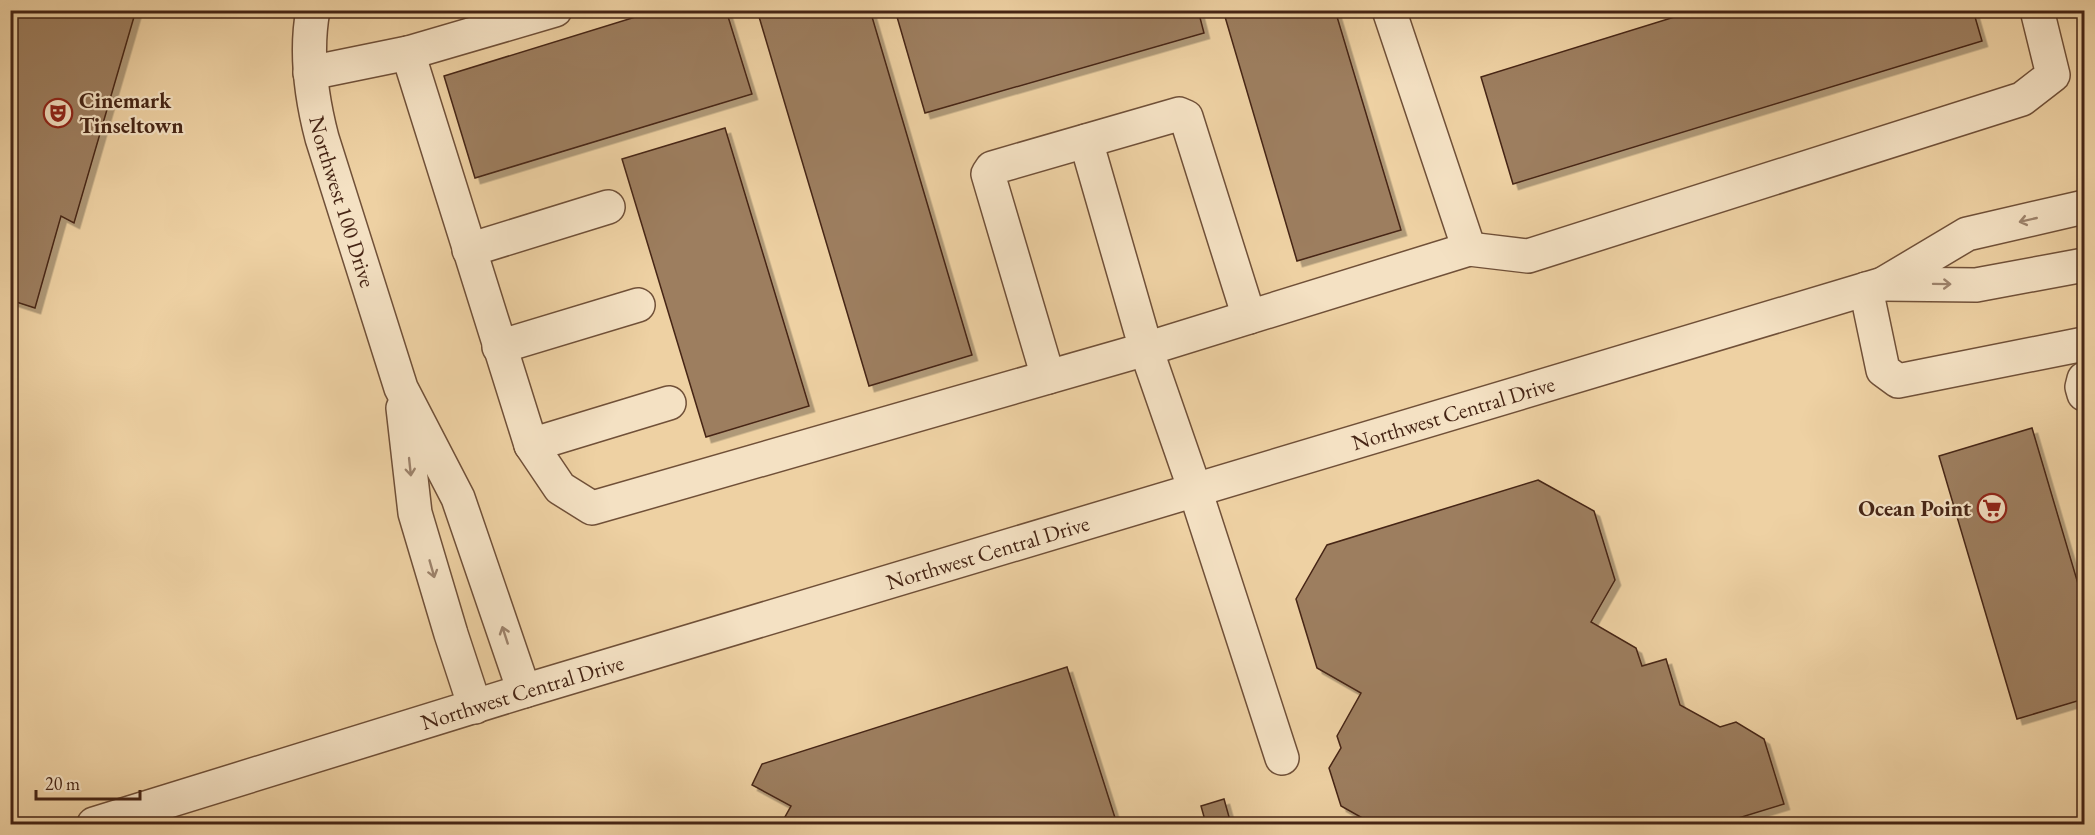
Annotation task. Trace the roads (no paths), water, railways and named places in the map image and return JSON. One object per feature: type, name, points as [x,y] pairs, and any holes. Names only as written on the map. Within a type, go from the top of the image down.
[{"type":"street","name":"Northwest 100 Drive","points":[[313,10],[309,45],[310,73],[313,106],[322,138],[401,388],[458,498],[524,691]]},
{"type":"street","points":[[310,73],[408,53],[555,10]]},
{"type":"street","points":[[1389,10],[1469,249]]},
{"type":"street","points":[[408,53],[531,445],[560,488],[592,508],[1146,349],[1469,249],[1528,256],[2022,99],[2053,75],[2037,10]]},
{"type":"street","points":[[1048,377],[988,174],[992,168],[1179,114],[1186,117],[1249,317]]},
{"type":"street","points":[[1086,141],[1146,349],[1195,490],[1282,758]]},
{"type":"street","points":[[469,250],[608,207]]},
{"type":"street","name":"Northwest Central Drive","points":[[94,825],[524,691],[1874,286],[1967,234],[2085,207]]},
{"type":"street","name":"Northwest Central Drive","points":[[1874,286],[1976,285],[2085,265]]},
{"type":"street","points":[[1874,286],[1883,370],[1898,381],[2085,344]]},
{"type":"street","points":[[499,346],[638,305]]},
{"type":"street","points":[[2085,379],[2082,387],[2085,394]]},
{"type":"street","name":"Northwest 100 Drive","points":[[401,388],[415,513],[475,707]]},
{"type":"street","points":[[531,445],[669,403]]},
{"type":"place","name":"Cinemark Tinseltown","points":[[58,113]]},
{"type":"place","name":"Ocean Point","points":[[1992,508]]}]
